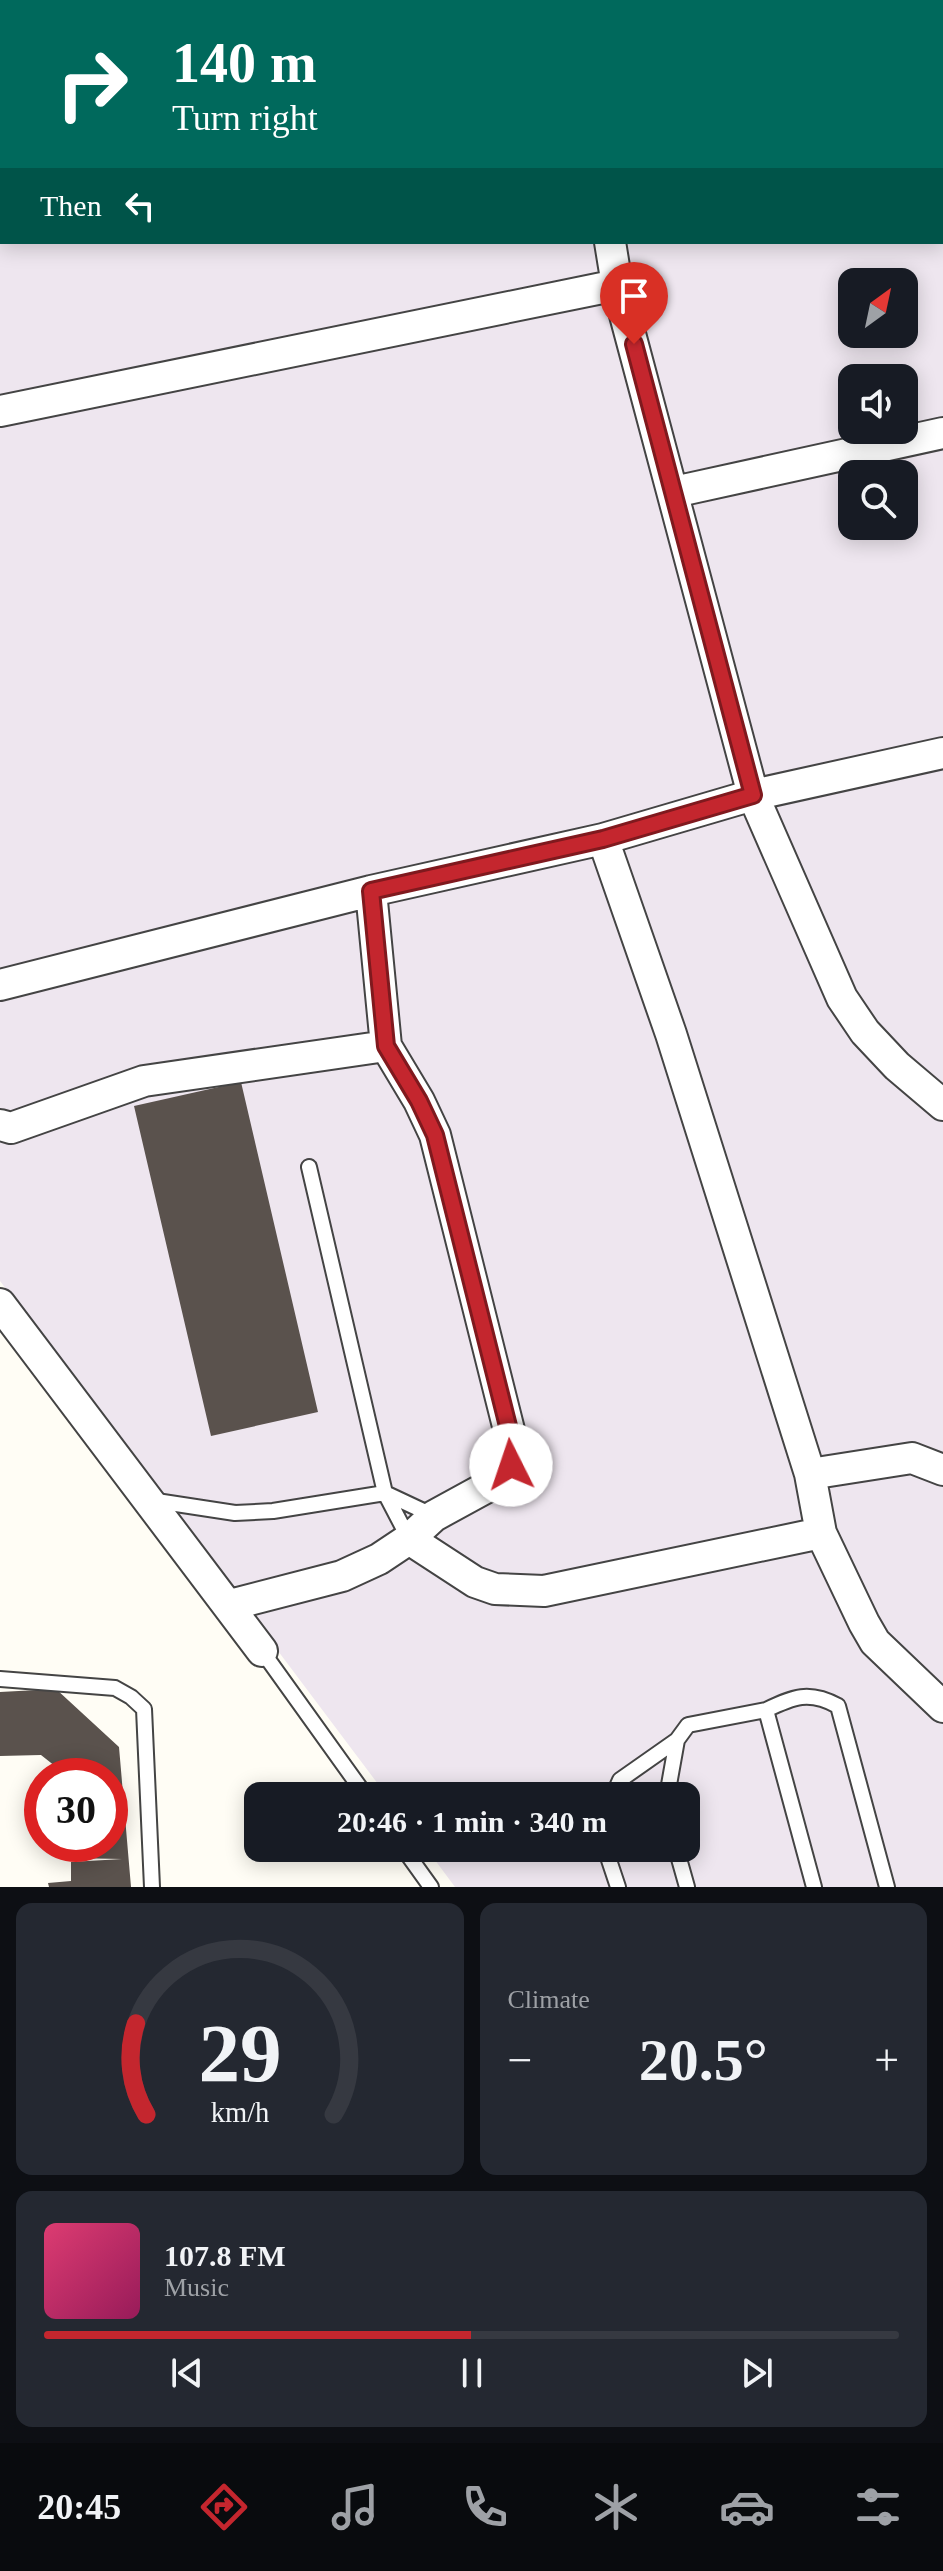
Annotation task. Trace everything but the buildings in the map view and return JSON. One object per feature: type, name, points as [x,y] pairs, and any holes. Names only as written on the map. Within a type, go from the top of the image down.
[{"type":"street","points":[[610,244],[617,285],[753,795],[842,998],[865,1032],[897,1066],[943,1105]]},
{"type":"street","points":[[0,411],[617,285]]},
{"type":"street","points":[[674,492],[943,433]]},
{"type":"street","points":[[0,985],[371,891],[603,839],[753,795],[943,753]]},
{"type":"street","points":[[603,839],[671,1034],[810,1474],[821,1533],[875,1642],[943,1707]]},
{"type":"street","points":[[230,1605],[342,1576],[379,1559],[409,1539],[434,1516],[498,1481],[511,1465],[513,1446],[435,1135],[386,1046],[371,891]]},
{"type":"street","points":[[4,1135],[144,1081],[386,1046]]},
{"type":"street","points":[[0,1304],[262,1651]]},
{"type":"street","points":[[810,1474],[912,1458],[943,1470]]},
{"type":"street","points":[[409,1539],[475,1582],[495,1589],[544,1591],[821,1533]]},
{"type":"lane","points":[[309,1167],[385,1493],[409,1539]]},
{"type":"lane","points":[[146,1500],[235,1513],[273,1511],[385,1493],[434,1516]]},
{"type":"lane","points":[[262,1651],[356,1782]]},
{"type":"lane","points":[[0,1679],[115,1688],[144,1709],[152,1887]]},
{"type":"lane","points":[[619,1782],[677,1740],[688,1725],[696,1721],[766,1710],[794,1696],[822,1697],[838,1706],[887,1887]]},
{"type":"lane","points":[[766,1710],[814,1887]]},
{"type":"lane","points":[[670,1782],[677,1740]]},
{"type":"lane","points":[[413,1862],[431,1887]]},
{"type":"lane","points":[[610,1862],[618,1887]]},
{"type":"lane","points":[[680,1862],[687,1887]]},
{"type":"shaded area","points":[[0,244],[943,244],[943,1887],[455,1887],[436,1862],[700,1862],[700,1782],[376,1782],[0,1281]]},
{"type":"route","points":[[511,1465],[513,1446],[435,1135],[386,1046],[371,891],[603,839],[753,795],[634,344]]}]
